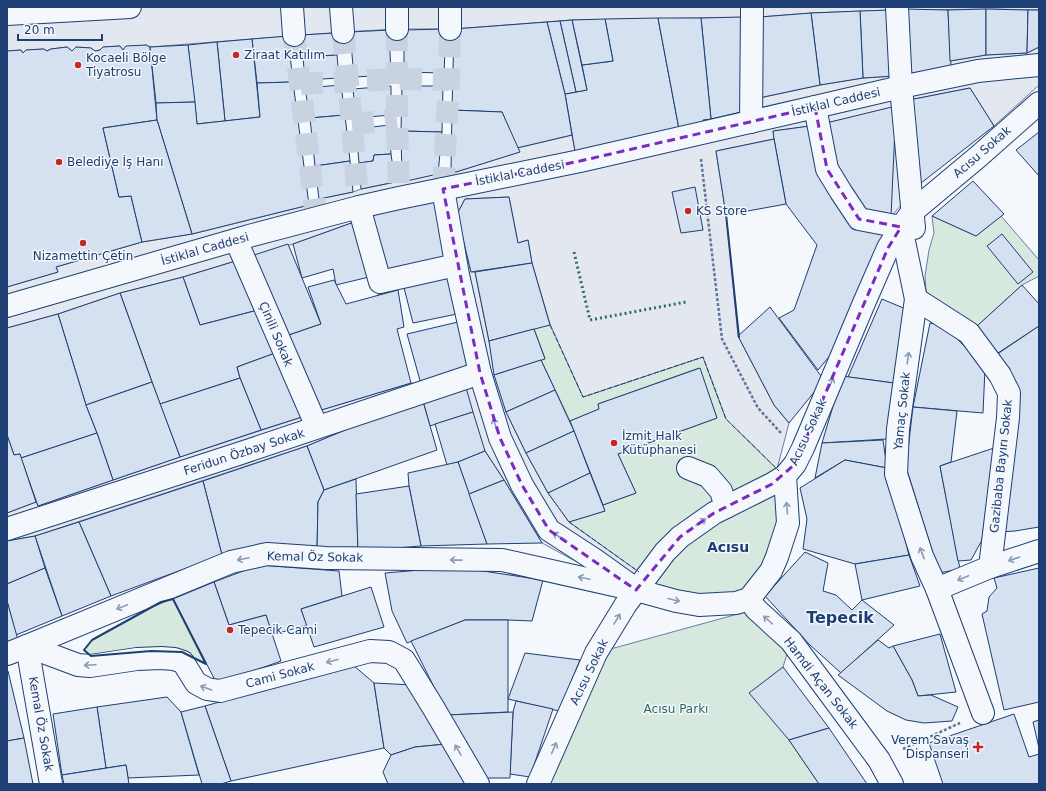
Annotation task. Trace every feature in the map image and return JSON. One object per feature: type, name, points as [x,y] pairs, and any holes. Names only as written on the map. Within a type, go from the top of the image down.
[{"type":"street","points":[[7,14],[130,7]]},
{"type":"street","points":[[292,7],[294,35]]},
{"type":"street","points":[[342,7],[343,32]]},
{"type":"street","points":[[397,7],[397,29]]},
{"type":"street","points":[[450,7],[450,29]]},
{"type":"street","points":[[751,122],[752,7]]},
{"type":"street","name":"Yamaç Sokak","points":[[897,7],[907,220],[920,302],[898,429],[896,474],[922,556],[937,589],[983,713]]},
{"type":"street","name":"İstiklal Caddesi","points":[[7,306],[236,240],[359,207],[580,161],[901,87],[978,71],[1039,65]]},
{"type":"street","name":"Acısu Sokak","points":[[538,784],[596,653],[626,604],[665,552],[680,537],[714,513],[772,484],[785,476],[795,464],[888,248],[907,220],[1039,103]]},
{"type":"street","points":[[815,107],[827,169],[859,219],[907,220]]},
{"type":"street","points":[[443,189],[456,265],[480,373],[500,438],[522,485],[549,530],[595,560],[636,590]]},
{"type":"street","points":[[359,207],[380,282],[456,265]]},
{"type":"street","name":"Çinili Sokak","points":[[236,240],[317,427]]},
{"type":"street","name":"Gazibaba Bayırı Sokak","points":[[920,302],[969,333],[1000,375],[1008,393],[1008,418],[990,567]]},
{"type":"street","name":"Feridun Özbay Sokak","points":[[7,529],[480,373]]},
{"type":"street","points":[[688,468],[708,476],[721,491],[726,507]]},
{"type":"street","points":[[750,599],[771,571],[788,523],[785,476]]},
{"type":"street","points":[[937,589],[990,567],[1039,550]]},
{"type":"street","name":"Kemal Öz Sokak","points":[[51,784],[27,646],[231,562],[267,554],[326,558],[502,560],[636,590],[676,601],[699,605],[736,603],[750,599]]},
{"type":"street","name":"Hamdi Açan Sokak","points":[[750,599],[756,609],[791,641],[880,760],[892,784]]},
{"type":"street","points":[[7,654],[27,646]]},
{"type":"street","name":"Cami Sokak","points":[[27,646],[78,665],[90,666],[137,659],[174,659],[183,662],[196,683],[207,689],[220,690],[370,651],[390,652],[404,660],[478,784]]},
{"type":"path","points":[[696,135],[700,154],[722,339],[758,408],[783,436]]},
{"type":"path","points":[[880,760],[983,713]]},
{"type":"highlighted area","points":[[815,107],[827,169],[859,219],[901,227],[888,248],[795,464],[772,484],[714,513],[680,537],[636,590],[549,530],[522,485],[500,438],[480,373],[443,189],[580,161]]},
{"type":"green space","points":[[932,216],[976,236],[1001,216],[1039,260],[1039,276],[1022,285],[976,327],[933,300],[926,291],[925,276],[929,250],[934,233]]},
{"type":"green space","points":[[548,318],[583,397],[703,357],[726,419],[785,476],[788,523],[749,599],[676,601],[569,522],[605,511],[603,505],[636,493],[618,454],[717,418],[699,368],[598,404],[599,409],[570,421],[541,360],[545,358],[534,329]]},
{"type":"green space","points":[[173,599],[206,664],[182,652],[91,656],[84,650],[92,640],[161,602]]},
{"type":"green space","name":"Acısu Parkı","points":[[756,609],[791,641],[783,667],[789,740],[819,784],[538,784],[596,653]]},
{"type":"shaded area","points":[[7,7],[1039,7],[1039,10],[891,10],[811,13],[760,17],[572,20],[454,29],[397,29],[343,32],[150,47],[146,45],[123,50],[120,46],[103,47],[100,50],[95,51],[91,48],[76,47],[72,51],[67,47],[47,51],[43,49],[26,50],[23,53],[21,50],[7,51]]},
{"type":"shaded area","points":[[1039,47],[1039,85],[994,126],[970,88],[909,100],[911,193],[891,217],[887,237],[848,218],[817,125],[773,131],[774,139],[716,151],[726,215],[738,336],[774,405],[789,423],[777,469],[726,419],[703,357],[583,397],[550,324],[532,263],[528,240],[518,243],[509,197],[465,199],[457,214],[471,272],[475,272],[489,341],[506,412],[548,493],[569,522],[646,577],[621,586],[542,543],[485,451],[422,398],[307,446],[35,536],[7,541],[7,513],[36,502],[38,506],[302,417],[239,260],[183,277],[120,293],[58,314],[7,328],[7,287],[58,272],[56,267],[142,242],[192,234],[309,205],[319,199],[361,189],[451,171],[456,172],[519,152],[517,148],[572,135],[575,151],[741,112],[759,98],[820,85],[863,78],[894,76],[950,61],[986,55],[1027,53]],"holes":[[[849,118],[861,213],[822,124]],[[437,197],[383,275],[367,217]],[[357,221],[378,295],[398,290],[403,280],[457,314],[471,367],[421,384],[411,383],[318,411],[249,257],[293,244]]]},
{"type":"building","points":[[905,9],[948,10],[951,66],[908,74]]},
{"type":"building","points":[[986,9],[986,55],[950,61],[948,10]]},
{"type":"building","points":[[986,9],[1028,10],[1027,53],[986,55]]},
{"type":"building","points":[[891,10],[894,76],[863,78],[860,11]]},
{"type":"building","points":[[1028,10],[1039,10],[1039,47],[1027,53]]},
{"type":"building","points":[[860,11],[863,78],[820,85],[811,13]]},
{"type":"building","points":[[811,13],[820,85],[759,98],[760,17]]},
{"type":"building","points":[[741,17],[741,112],[711,119],[701,18]]},
{"type":"building","points":[[658,18],[679,129],[575,151],[565,94],[587,90],[582,65],[613,61],[605,19]]},
{"type":"building","points":[[658,18],[701,18],[711,119],[703,120],[703,125],[679,129]]},
{"type":"building","points":[[605,19],[613,61],[582,65],[572,20]]},
{"type":"building","points":[[572,20],[587,90],[576,92],[560,21]]},
{"type":"building","points":[[560,21],[576,92],[565,94],[547,22]]},
{"type":"building","points":[[547,22],[565,94],[572,135],[517,148],[502,112],[452,110],[454,29]]},
{"type":"building","points":[[446,29],[444,73],[404,72],[404,30]]},
{"type":"building","points":[[389,30],[391,75],[354,77],[350,32]]},
{"type":"building","points":[[335,33],[337,55],[303,57],[301,35]]},
{"type":"building","points":[[288,36],[293,82],[257,83],[252,39]]},
{"type":"building","points":[[252,39],[260,117],[225,121],[217,42]]},
{"type":"building","points":[[217,42],[225,121],[197,124],[188,45]]},
{"type":"building","name":"Belediye İş Hanı","points":[[146,45],[150,47],[157,120],[103,128],[119,197],[131,196],[142,242],[56,267],[58,272],[7,287],[7,51],[21,50],[23,53],[26,50],[44,49],[47,51],[67,47],[72,51],[76,47],[91,48],[95,51],[100,50],[103,47],[120,46],[123,50],[126,46]]},
{"type":"building","points":[[188,45],[195,102],[156,103],[150,47]]},
{"type":"building","points":[[337,55],[339,78],[305,80],[303,57]]},
{"type":"building","points":[[293,82],[309,205],[192,234],[157,120],[156,103],[195,102],[197,124],[260,117],[257,83]]},
{"type":"building","points":[[341,85],[345,115],[310,118],[305,88]]},
{"type":"building","points":[[391,86],[391,115],[356,118],[353,89]]},
{"type":"building","points":[[402,86],[443,86],[442,132],[401,131]]},
{"type":"building","points":[[970,88],[994,126],[916,187],[909,100]]},
{"type":"building","points":[[896,106],[891,217],[861,213],[830,166],[822,124]]},
{"type":"building","points":[[452,110],[502,112],[520,152],[456,172],[451,171]]},
{"type":"building","points":[[345,115],[350,161],[315,166],[310,118]]},
{"type":"building","points":[[157,120],[192,234],[142,242],[131,196],[119,197],[103,128]]},
{"type":"building","points":[[389,125],[391,154],[374,155],[373,161],[359,163],[356,129]]},
{"type":"building","points":[[817,125],[848,218],[887,237],[843,340],[818,370],[779,318],[794,310],[817,245],[786,204],[773,131]]},
{"type":"building","points":[[401,131],[442,132],[438,174],[402,182]]},
{"type":"building","points":[[1039,132],[1039,176],[1016,150]]},
{"type":"building","points":[[774,139],[786,204],[726,215],[716,151]]},
{"type":"building","points":[[391,154],[395,182],[361,189],[359,163],[373,161],[374,155]]},
{"type":"building","points":[[350,161],[353,192],[319,199],[315,166]]},
{"type":"building","points":[[973,181],[1004,214],[976,236],[932,216]]},
{"type":"building","name":"KS Store","points":[[695,187],[703,230],[681,233],[672,192]]},
{"type":"building","points":[[437,197],[448,264],[383,275],[367,217]]},
{"type":"building","points":[[509,197],[518,243],[528,240],[532,263],[471,272],[457,214],[465,199]]},
{"type":"building","points":[[357,221],[373,276],[336,285],[333,269],[302,278],[293,244]]},
{"type":"building","points":[[1002,234],[1033,272],[1018,284],[987,246]]},
{"type":"building","points":[[288,244],[321,324],[286,336],[248,257]]},
{"type":"building","points":[[239,260],[258,310],[200,325],[183,277]]},
{"type":"building","points":[[532,263],[550,325],[489,341],[475,272]]},
{"type":"building","points":[[448,268],[457,314],[413,323],[402,280]]},
{"type":"building","points":[[183,277],[200,325],[258,310],[278,352],[237,367],[240,378],[160,404],[120,293]]},
{"type":"building","points":[[334,280],[346,304],[398,290],[404,327],[397,329],[411,383],[318,411],[286,336],[321,324],[308,287]]},
{"type":"building","points":[[1022,285],[1039,304],[1039,326],[998,353],[976,327]]},
{"type":"building","points":[[120,293],[152,382],[86,405],[58,314]]},
{"type":"building","points":[[882,299],[908,310],[894,383],[848,377]]},
{"type":"building","points":[[770,307],[824,380],[789,423],[774,405],[738,336]]},
{"type":"building","points":[[58,314],[86,405],[97,433],[21,458],[20,454],[14,455],[7,435],[7,328]]},
{"type":"building","points":[[458,322],[471,367],[421,384],[407,334]]},
{"type":"building","points":[[930,323],[945,326],[985,368],[983,413],[913,407]]},
{"type":"building","points":[[1039,326],[1039,527],[998,532],[1015,410],[993,357]]},
{"type":"building","points":[[534,329],[545,359],[494,375],[489,341]]},
{"type":"building","points":[[278,352],[302,417],[261,430],[237,367]]},
{"type":"building","points":[[541,360],[555,390],[506,412],[494,375]]},
{"type":"building","name":"İzmit Halk Kütüphanesi","points":[[700,368],[717,418],[618,454],[636,493],[603,505],[570,421],[599,409],[598,404]]},
{"type":"building","points":[[842,376],[894,383],[887,439],[822,443]]},
{"type":"building","points":[[240,378],[261,430],[180,457],[160,404]]},
{"type":"building","points":[[152,382],[180,457],[113,480],[86,405]]},
{"type":"building","points":[[465,384],[473,412],[430,426],[422,398]]},
{"type":"building","points":[[555,390],[574,431],[526,453],[506,412]]},
{"type":"building","points":[[422,398],[437,450],[324,490],[307,446]]},
{"type":"building","points":[[913,407],[957,411],[951,462],[940,466],[960,569],[939,573],[906,467]]},
{"type":"building","points":[[473,412],[485,451],[447,465],[435,424]]},
{"type":"building","points":[[574,431],[590,473],[548,493],[526,453]]},
{"type":"building","points":[[97,433],[113,480],[38,506],[21,458]]},
{"type":"building","points":[[7,435],[14,455],[20,454],[36,502],[7,513]]},
{"type":"building","points":[[883,440],[887,468],[845,460],[815,478],[822,443]]},
{"type":"building","points":[[307,446],[324,490],[318,502],[317,551],[222,555],[203,481]]},
{"type":"building","points":[[994,448],[982,540],[971,560],[958,561],[940,466]]},
{"type":"building","points":[[485,451],[504,480],[469,494],[458,462]]},
{"type":"building","points":[[845,460],[887,468],[909,555],[855,564],[803,549],[807,519],[800,488]]},
{"type":"building","points":[[458,462],[487,544],[421,546],[409,486],[408,473]]},
{"type":"building","points":[[590,473],[605,511],[569,522],[548,493]]},
{"type":"building","points":[[356,479],[358,551],[317,551],[318,502],[324,490]]},
{"type":"building","points":[[504,480],[542,543],[487,544],[469,494]]},
{"type":"building","points":[[203,481],[222,555],[111,596],[79,522]]},
{"type":"building","points":[[409,486],[421,546],[358,551],[356,494]]},
{"type":"building","points":[[79,522],[111,596],[62,616],[35,536]]},
{"type":"building","points":[[35,536],[45,568],[7,584],[7,541]]},
{"type":"building","points":[[805,552],[828,563],[823,591],[836,595],[852,610],[862,600],[894,625],[841,673],[810,645],[765,596]]},
{"type":"building","points":[[909,555],[920,586],[862,600],[855,564]]},
{"type":"building","points":[[259,565],[339,571],[342,596],[301,609],[307,625],[272,635],[266,615],[229,625],[214,582]]},
{"type":"building","points":[[456,567],[543,580],[532,621],[465,620],[407,643],[392,611],[385,573]]},
{"type":"building","points":[[45,568],[62,616],[16,635],[7,601],[7,584]]},
{"type":"building","points":[[1039,568],[1039,702],[1004,710],[982,614],[987,611],[989,597],[997,588],[994,578]]},
{"type":"building","name":"Tepecik Cami","points":[[214,582],[229,625],[266,615],[281,661],[217,684],[173,599]]},
{"type":"building","points":[[371,587],[384,627],[314,647],[301,609]]},
{"type":"building","points":[[7,601],[18,640],[7,644]]},
{"type":"building","points":[[465,620],[508,620],[508,712],[448,715],[411,641]]},
{"type":"building","points":[[940,634],[956,692],[918,696],[912,680],[893,646]]},
{"type":"building","points":[[878,640],[889,648],[893,646],[912,680],[918,696],[931,695],[958,707],[952,721],[924,723],[906,720],[887,711],[838,675]]},
{"type":"building","points":[[525,653],[580,660],[559,711],[508,699]]},
{"type":"building","points":[[353,665],[374,683],[384,748],[231,781],[205,706]]},
{"type":"building","points":[[783,667],[829,728],[789,740],[749,693]]},
{"type":"building","points":[[7,671],[24,738],[7,741]]},
{"type":"building","points":[[374,683],[413,685],[446,744],[415,747],[391,755],[384,748]]},
{"type":"building","points":[[167,697],[181,712],[199,775],[128,778],[126,765],[106,768],[97,707]]},
{"type":"building","points":[[516,701],[553,709],[530,777],[510,774],[513,712]]},
{"type":"building","points":[[205,706],[231,781],[221,784],[202,784],[181,712]]},
{"type":"building","points":[[97,707],[106,768],[62,775],[53,714]]},
{"type":"building","points":[[513,712],[510,778],[484,778],[448,715]]},
{"type":"building","name":"Verem Savaş Dispanseri","points":[[1014,714],[1029,757],[1039,754],[1039,784],[943,784],[929,743]]},
{"type":"building","points":[[1039,720],[1039,748],[1033,722]]},
{"type":"building","points":[[829,728],[867,784],[819,784],[789,740]]},
{"type":"building","points":[[24,738],[33,784],[7,784],[7,741]]},
{"type":"building","points":[[446,744],[470,784],[388,784],[383,772],[391,755],[415,747]]},
{"type":"building","points":[[126,765],[129,784],[64,784],[62,775]]},
{"type":"tunnel","points":[[397,29],[399,198]]},
{"type":"tunnel","points":[[443,189],[449,80],[450,29]]},
{"type":"tunnel","points":[[343,32],[359,207]]},
{"type":"tunnel","points":[[294,35],[316,218]]},
{"type":"tunnel","points":[[301,84],[397,79],[449,80]]},
{"type":"tunnel","points":[[352,124],[397,120]]},
{"type":"hedge","points":[[574,252],[590,320],[686,302]]},
{"type":"fence","points":[[550,325],[583,397],[703,357],[726,419],[779,471]]},
{"type":"fence","points":[[569,522],[639,572]]},
{"type":"wall","points":[[726,214],[739,337]]},
{"type":"wall","points":[[173,599],[206,664],[182,652],[151,651],[91,656],[84,650],[92,640],[161,602],[173,599]]},
{"type":"place","name":"Ziraat Katılım","points":[[236,55]]},
{"type":"place","name":"Kocaeli Bölge Tiyatrosu","points":[[78,65]]},
{"type":"place","name":"Belediye İş Hanı","points":[[59,162]]},
{"type":"place","name":"KS Store","points":[[688,211]]},
{"type":"place","name":"Nizamettin Çetin","points":[[83,243]]},
{"type":"place","name":"İzmit Halk Kütüphanesi","points":[[614,443]]},
{"type":"place","name":"Tepecik Cami","points":[[230,630]]},
{"type":"place","name":"Verem Savaş Dispanseri","points":[[978,747]]},
{"type":"district","name":"Acısu","points":[[728,547]]},
{"type":"district","name":"Tepecik","points":[[840,617]]}]
